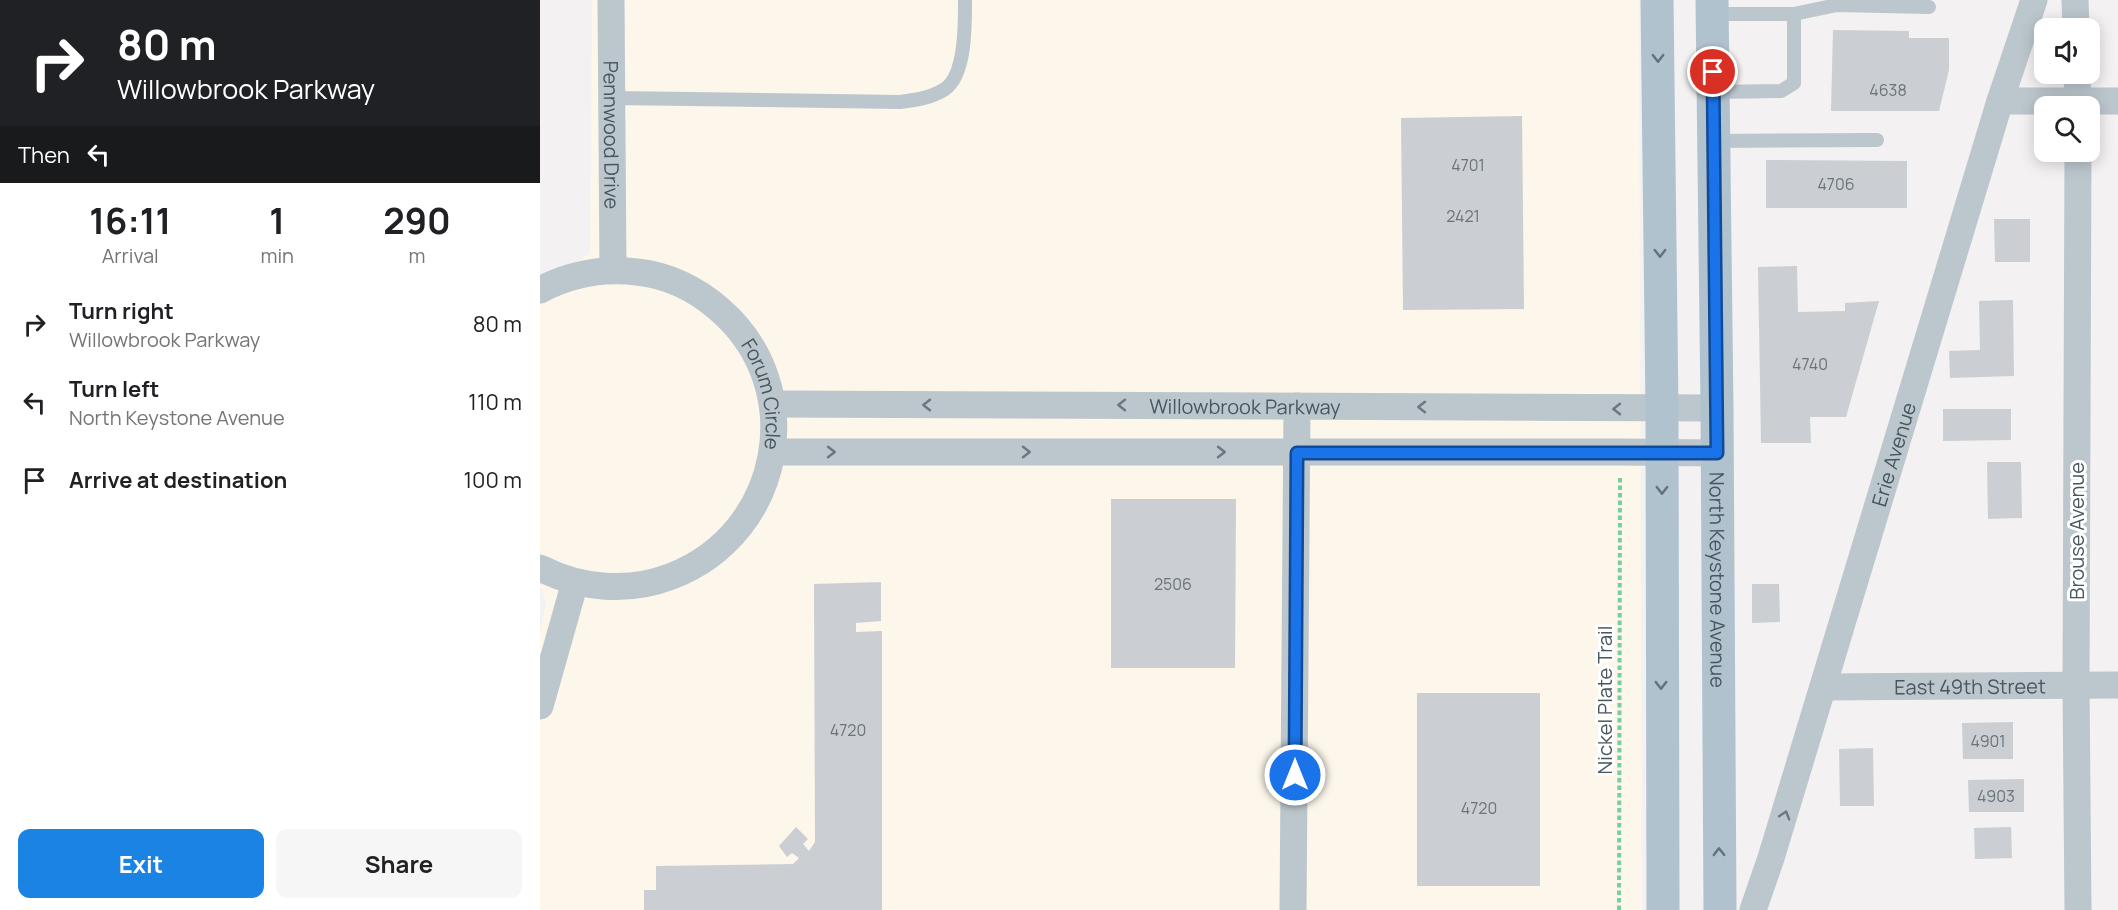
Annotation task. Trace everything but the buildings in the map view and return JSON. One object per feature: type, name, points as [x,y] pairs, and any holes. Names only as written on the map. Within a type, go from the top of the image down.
[{"type":"main road","points":[[1657,0],[1662,408],[1663,910]]},
{"type":"main road","name":"North Keystone Avenue","points":[[1712,7],[1720,910]]},
{"type":"street","name":"Pennwood Drive","points":[[611,0],[613,270]]},
{"type":"street","name":"Erie Avenue","points":[[1753,910],[1772,858],[2000,101],[2034,0]]},
{"type":"street","points":[[2075,0],[2076,18]]},
{"type":"street","points":[[2000,101],[2034,102]]},
{"type":"street","points":[[2100,102],[2118,101]]},
{"type":"street","name":"Brouse Avenue","points":[[2078,162],[2076,685],[2078,910]]},
{"type":"street","name":"Forum Circle","points":[[540,290],[580,274],[613,270],[658,276],[686,287],[712,303],[734,323],[752,347],[765,375],[773,404],[773,452],[764,486],[747,518],[724,544],[696,566],[663,580],[610,587],[575,582],[540,568]]},
{"type":"street","name":"Willowbrook Parkway","points":[[773,404],[1717,408]]},
{"type":"street","points":[[1293,910],[1297,406]]},
{"type":"street","points":[[773,452],[1717,453]]},
{"type":"street","points":[[540,706],[575,582]]},
{"type":"street","name":"East 49th Street","points":[[1823,687],[2118,685]]},
{"type":"lane","points":[[612,98],[900,102],[925,99],[947,88],[958,68],[964,41],[965,0]]},
{"type":"lane","points":[[1712,7],[1794,14],[1837,5],[1929,7]]},
{"type":"lane","points":[[1713,92],[1781,91],[1794,83],[1794,14]]},
{"type":"lane","points":[[1714,141],[1877,140]]},
{"type":"path","name":"Nickel Plate Trail","points":[[1619,910],[1620,491]]},
{"type":"shaded area","points":[[592,0],[1639,0],[1642,910],[540,910],[540,633],[546,602],[540,587],[540,274],[581,260],[590,251]]},
{"type":"route","points":[[1295,775],[1297,453],[1717,453],[1713,72]]}]
